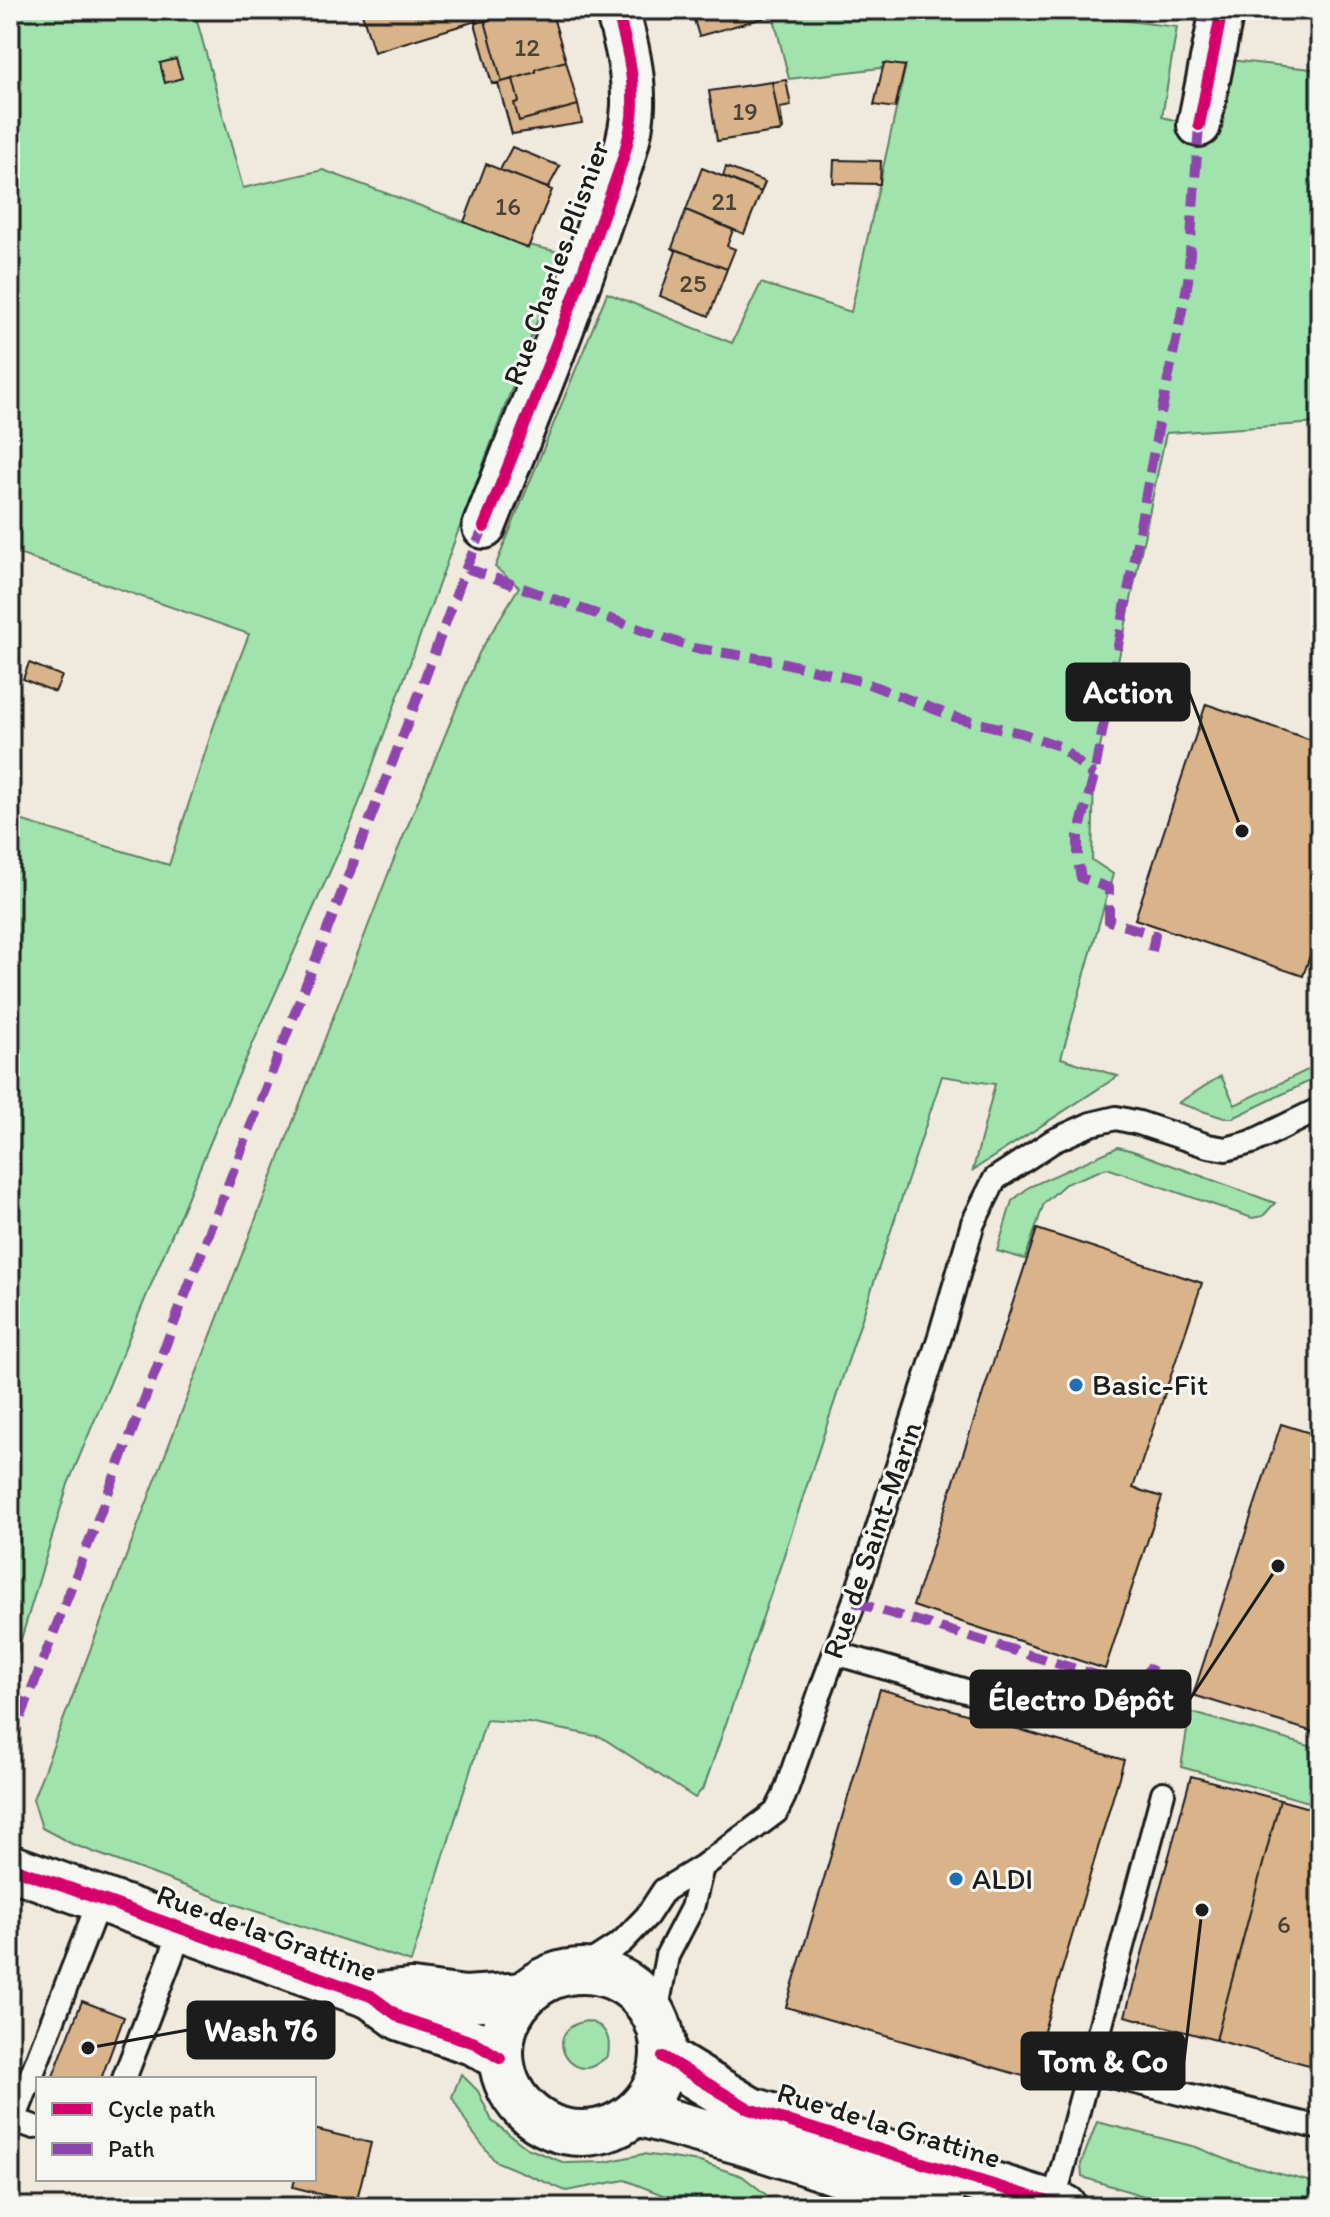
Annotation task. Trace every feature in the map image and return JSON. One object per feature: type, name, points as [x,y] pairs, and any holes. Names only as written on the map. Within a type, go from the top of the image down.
[{"type":"street","name":"Rue Charles Plisnier","points":[[484,527],[581,281],[629,136],[633,107],[632,80],[628,48],[617,10]]},
{"type":"street","points":[[1199,125],[1222,10]]},
{"type":"street","name":"Rue de la Grattine","points":[[10,1867],[371,1996],[401,2018],[475,2043],[500,2058]]},
{"type":"street","points":[[579,1970],[603,1974],[626,1984],[645,2001],[659,2038],[658,2082],[637,2113],[614,2127],[589,2133],[563,2132],[539,2122],[520,2105],[507,2083],[500,2058],[502,2035],[510,2014],[524,1995],[549,1978],[579,1970]]},
{"type":"street","name":"Rue de la Grattine","points":[[371,1996],[412,1992],[465,1999],[524,1995]]},
{"type":"street","name":"Rue de la Grattine","points":[[659,2038],[749,2109],[1058,2205]]},
{"type":"street","name":"Rue de la Grattine","points":[[637,2113],[742,2142],[942,2207]]},
{"type":"lane","name":"Rue de Saint-Marin","points":[[579,1970],[622,1942],[647,1916],[664,1890],[702,1867],[776,1812],[854,1602],[973,1223],[995,1179],[1053,1141],[1091,1124],[1116,1118],[1226,1149],[1252,1142],[1320,1109]]},
{"type":"lane","points":[[835,1653],[1035,1711]]},
{"type":"lane","points":[[1058,2205],[1087,2070],[1163,1793]]},
{"type":"lane","points":[[659,2038],[667,1956],[692,1908],[702,1867]]},
{"type":"lane","points":[[41,2077],[65,2018],[100,1899]]},
{"type":"lane","points":[[116,2077],[131,2030],[182,1928]]},
{"type":"lane","points":[[1087,2070],[1320,2128]]},
{"type":"green space","points":[[10,10],[194,10],[243,188],[323,170],[524,244],[563,253],[352,822],[233,1088],[68,1484],[10,1676],[10,817],[169,865],[214,725],[249,634],[10,551]]},
{"type":"green space","points":[[772,10],[1039,10],[1177,27],[1162,117],[1186,123],[1194,56],[1320,70],[1320,423],[1166,433],[1094,776],[1092,860],[1113,874],[1061,1058],[1118,1076],[973,1170],[995,1084],[942,1076],[704,1787],[695,1798],[601,1737],[529,1723],[486,1720],[411,1962],[234,1904],[72,1844],[42,1828],[33,1799],[392,864],[479,653],[519,587],[495,567],[607,293],[732,343],[761,283],[851,312],[906,65],[789,79]]},
{"type":"green space","points":[[1320,1064],[1320,1076],[1233,1118],[1178,1103],[1221,1076],[1235,1105]]},
{"type":"green space","points":[[1118,1147],[1275,1203],[1263,1216],[1252,1218],[1107,1168],[1065,1184],[1044,1203],[1025,1259],[997,1251],[1012,1201],[1029,1187]]},
{"type":"green space","points":[[1190,1712],[1320,1749],[1320,1805],[1181,1767]]},
{"type":"green space","points":[[587,2021],[603,2029],[609,2049],[608,2056],[585,2068],[570,2062],[562,2047],[567,2031]]},
{"type":"green space","points":[[461,2074],[478,2091],[492,2121],[527,2148],[565,2163],[606,2162],[643,2154],[700,2162],[742,2176],[782,2207],[693,2207],[625,2180],[566,2191],[495,2161],[470,2129],[452,2097]]},
{"type":"green space","points":[[1097,2122],[1196,2147],[1230,2161],[1320,2184],[1320,2207],[1179,2207],[1082,2177],[1081,2164]]},
{"type":"building","points":[[361,10],[473,10],[476,21],[374,52]]},
{"type":"building","points":[[473,10],[520,10],[477,23]]},
{"type":"building","points":[[520,10],[551,10],[566,61],[502,82],[485,21]]},
{"type":"building","points":[[691,10],[761,10],[763,18],[699,36]]},
{"type":"building","points":[[485,21],[502,82],[492,84],[475,23]]},
{"type":"building","points":[[176,59],[182,78],[165,83],[160,63]]},
{"type":"building","points":[[566,61],[578,105],[519,121],[514,103],[519,102],[513,79]]},
{"type":"building","points":[[884,63],[905,66],[895,108],[874,105]]},
{"type":"building","points":[[513,79],[519,102],[514,103],[519,121],[578,105],[582,123],[512,134],[498,83]]},
{"type":"building","points":[[786,80],[791,106],[780,108],[781,131],[772,82]]},
{"type":"building","points":[[772,82],[781,131],[717,141],[709,91]]},
{"type":"building","points":[[512,147],[560,166],[548,188],[500,170]]},
{"type":"building","points":[[834,160],[881,161],[880,184],[833,183]]},
{"type":"building","points":[[486,164],[552,190],[528,248],[464,222]]},
{"type":"building","points":[[726,167],[765,182],[761,192],[723,176]]},
{"type":"building","points":[[702,168],[761,192],[744,234],[686,210]]},
{"type":"building","points":[[686,210],[733,230],[727,246],[735,249],[727,269],[672,248]]},
{"type":"building","points":[[672,248],[727,269],[709,316],[660,296],[676,251]]},
{"type":"building","points":[[29,663],[62,676],[55,692],[23,679]]},
{"type":"building","points":[[1206,704],[1320,743],[1320,926],[1303,976],[1135,919]]},
{"type":"building","name":"Basic-Fit","points":[[1037,1229],[1202,1283],[1133,1488],[1162,1497],[1105,1669],[913,1606]]},
{"type":"building","points":[[1281,1424],[1320,1436],[1320,1734],[1193,1695]]},
{"type":"building","name":"ALDI","points":[[880,1689],[1124,1760],[1030,2078],[786,2007]]},
{"type":"building","points":[[1191,1776],[1280,1800],[1216,2040],[1125,2016]]},
{"type":"building","points":[[1280,1800],[1320,1811],[1320,2068],[1216,2040]]},
{"type":"building","points":[[82,2001],[124,2017],[102,2077],[53,2077]]},
{"type":"building","points":[[316,2129],[371,2143],[356,2203],[293,2187],[294,2181],[316,2181]]},
{"type":"marked path","points":[[1158,10],[1220,20]]},
{"type":"marked path","points":[[1152,951],[1155,935],[1109,921],[1109,888],[1081,878],[1078,836],[1094,776],[1188,281],[1199,125]]},
{"type":"marked path","points":[[10,1745],[484,527]]},
{"type":"marked path","points":[[466,568],[693,648],[776,661],[861,681],[957,718],[1021,733],[1059,746],[1094,776]]},
{"type":"marked path","points":[[854,1602],[1119,1682],[1140,1680],[1152,1665]]},
{"type":"cycle path","points":[[484,527],[558,338],[625,151],[632,121],[633,94],[629,58],[617,10]]},
{"type":"cycle path","points":[[1199,125],[1222,10]]},
{"type":"cycle path","points":[[10,1867],[371,1996],[401,2018],[475,2043],[500,2058]]},
{"type":"cycle path","points":[[663,2057],[749,2109],[1064,2207]]},
{"type":"place","name":"Action","points":[[1242,831]]},
{"type":"place","name":"Basic-Fit","points":[[1076,1385]]},
{"type":"place","name":"Électro Dépôt","points":[[1278,1566]]},
{"type":"place","name":"ALDI","points":[[956,1879]]},
{"type":"place","name":"Tom & Co","points":[[1202,1910]]},
{"type":"place","name":"Wash 76","points":[[88,2048]]}]
